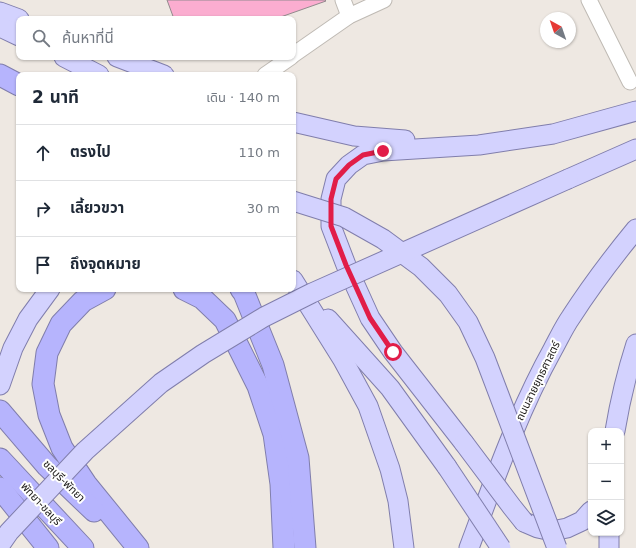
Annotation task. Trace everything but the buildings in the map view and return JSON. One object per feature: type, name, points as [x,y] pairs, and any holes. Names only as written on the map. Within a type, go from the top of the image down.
[{"type":"highway","points":[[0,75],[16,83]]},
{"type":"highway","points":[[100,292],[83,301],[61,324],[47,353],[43,384],[49,415],[62,448],[86,484],[138,548]]},
{"type":"highway","points":[[190,292],[202,298],[225,320],[258,386],[274,434],[281,484],[284,548]]},
{"type":"highway","points":[[243,292],[273,366],[298,458],[305,548]]},
{"type":"highway","name":"ชลบุรี-พัทยา","points":[[0,411],[47,466],[131,548]]},
{"type":"highway","name":"พัทยา-ชลบุรี","points":[[0,459],[83,548]]},
{"type":"highway","points":[[0,488],[48,548]]},
{"type":"main road","points":[[0,12],[16,18]]},
{"type":"main road","points":[[0,27],[16,35]]},
{"type":"main road","points":[[70,60],[93,72]]},
{"type":"main road","points":[[125,60],[156,72]]},
{"type":"main road","points":[[588,514],[582,521],[567,528],[552,531],[538,528],[524,522],[393,352],[370,318],[346,265],[331,226],[331,199],[336,179],[349,165],[363,155],[383,151],[479,145],[554,134],[636,111]]},
{"type":"main road","points":[[296,123],[354,136],[479,145]]},
{"type":"main road","points":[[0,545],[10,532],[85,451],[161,383],[203,354],[264,317],[312,293],[636,149]]},
{"type":"main road","points":[[296,202],[344,217],[383,238],[421,267],[448,294],[468,322],[485,358],[557,548]]},
{"type":"main road","name":"ถนนสายยุทธศาสตร์","points":[[468,548],[519,417],[542,369],[570,318],[608,262],[636,229]]},
{"type":"main road","points":[[296,283],[390,388],[447,467],[501,548]]},
{"type":"main road","points":[[296,285],[343,360],[368,406],[390,469],[398,501],[404,548]]},
{"type":"main road","points":[[0,385],[13,348],[28,318],[48,292]]},
{"type":"main road","points":[[615,428],[629,364],[636,344]]},
{"type":"main road","points":[[12,548],[42,506],[85,451]]},
{"type":"main road","points":[[609,536],[609,548]]},
{"type":"lane","points":[[343,0],[349,16]]},
{"type":"lane","points":[[296,53],[349,16],[384,0]]},
{"type":"lane","points":[[589,0],[630,82]]},
{"type":"lane","points":[[269,72],[286,60]]},
{"type":"route","points":[[383,151],[363,155],[349,165],[336,179],[331,199],[331,226],[346,265],[370,318],[393,352]]}]
